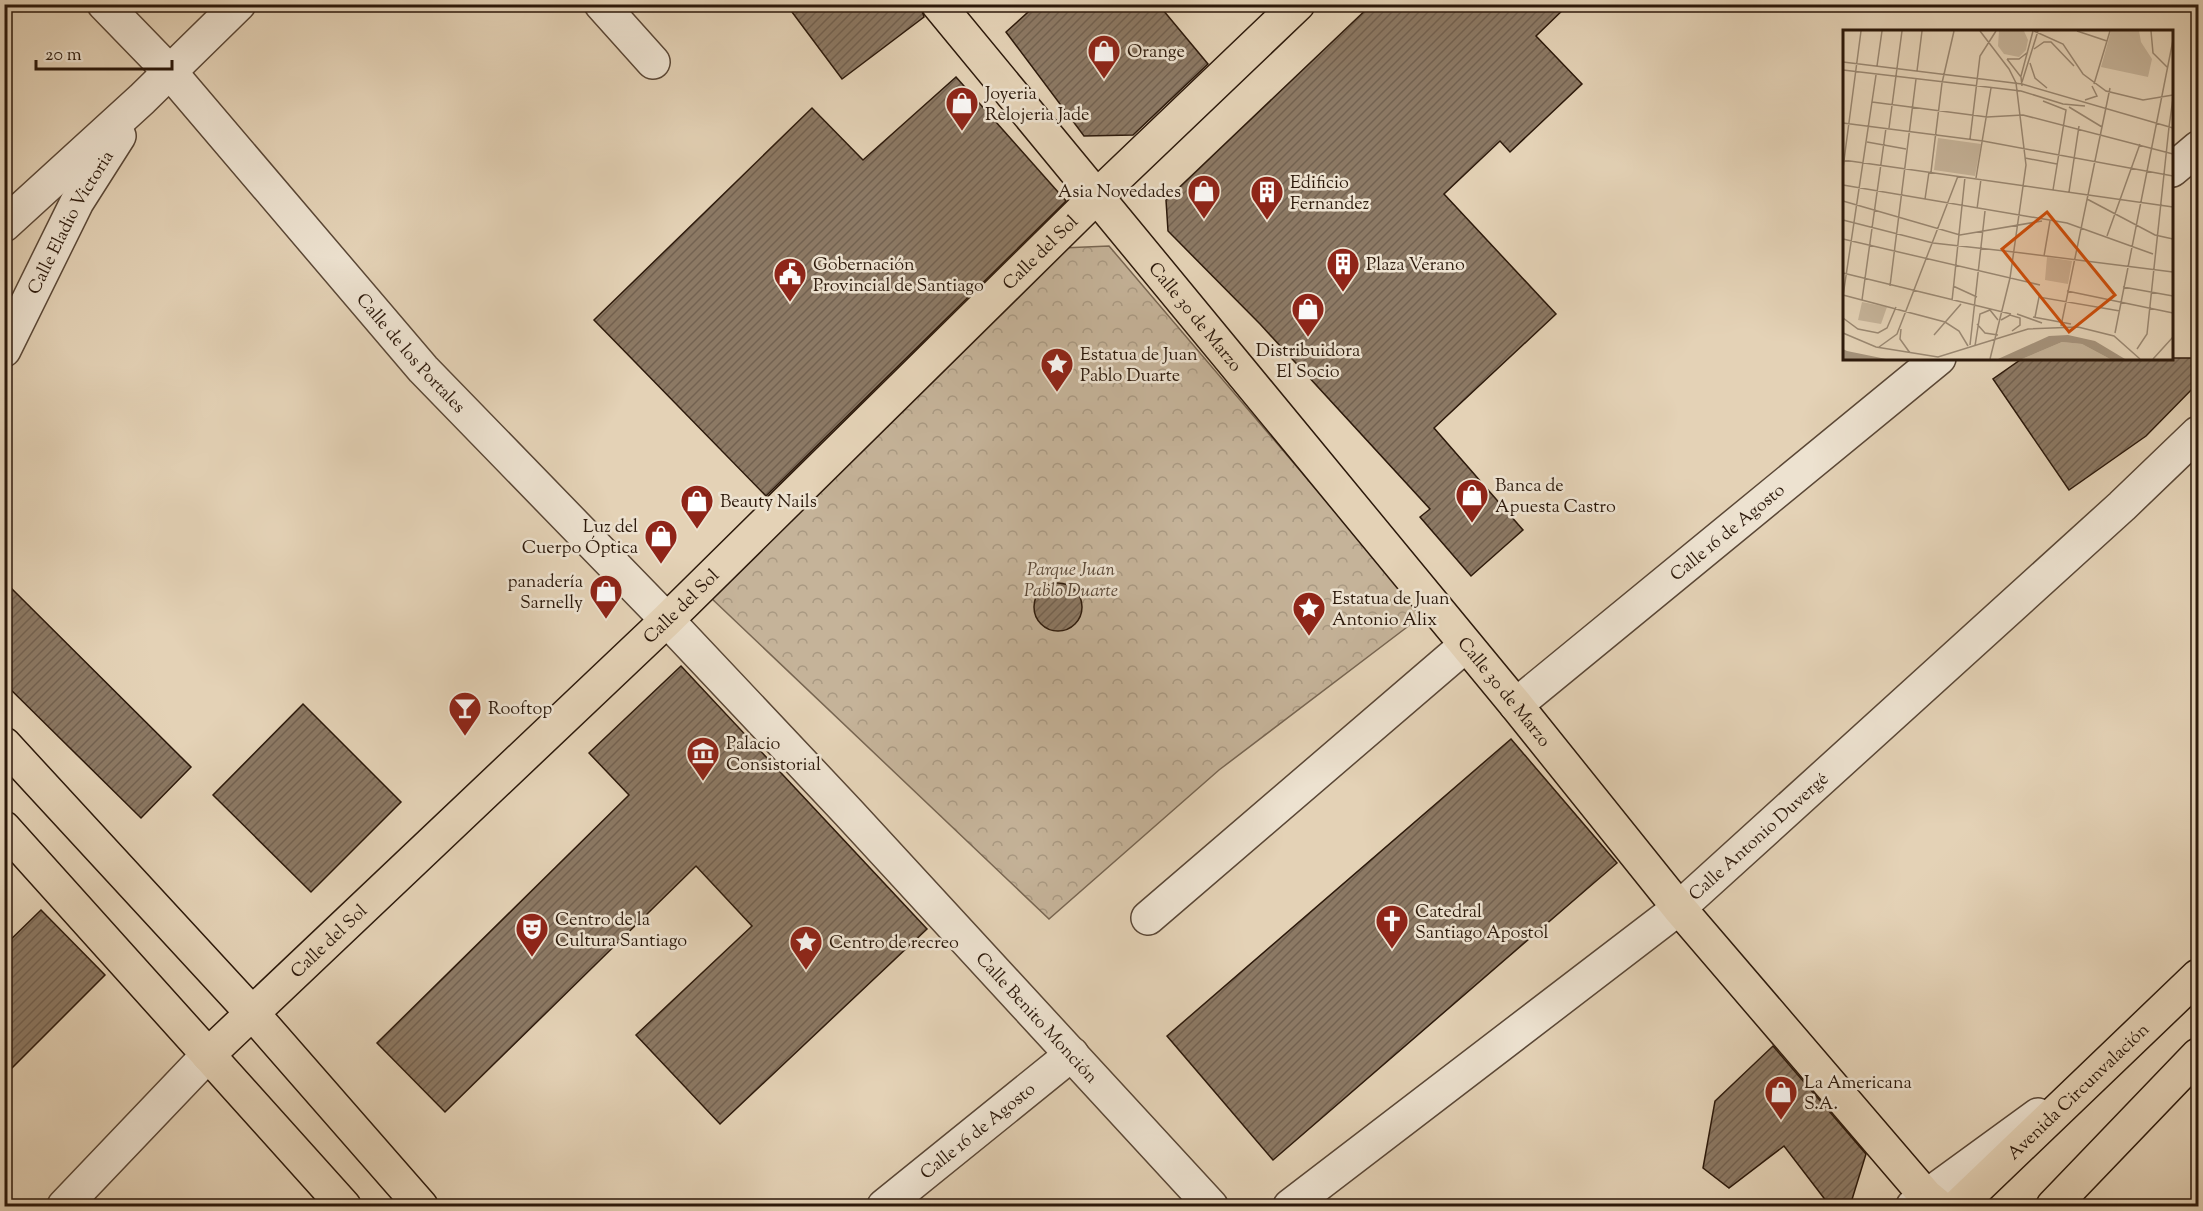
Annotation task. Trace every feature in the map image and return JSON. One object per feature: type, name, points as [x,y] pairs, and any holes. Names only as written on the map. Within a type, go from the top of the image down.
[{"type":"main road","name":"Calle 30 de Marzo","points":[[938,4],[1516,705],[1679,908],[1926,1203]]},
{"type":"main road","name":"Calle del Sol","points":[[208,1055],[667,620],[1096,197],[1298,4]]},
{"type":"main road","points":[[4,744],[253,1014],[421,1206]]},
{"type":"main road","points":[[4,828],[344,1206]]},
{"type":"main road","name":"Avenida Circunvalación","points":[[1958,1206],[2199,976]]},
{"type":"main road","points":[[2053,1206],[2199,1055]]},
{"type":"street","points":[[104,4],[170,72]]},
{"type":"street","points":[[4,225],[142,99],[239,4]]},
{"type":"street","points":[[601,4],[653,62]]},
{"type":"street","name":"Calle de los Portales","points":[[170,72],[423,369],[667,620]]},
{"type":"street","name":"Calle Eladio Victoria","points":[[5,350],[77,202],[142,99]]},
{"type":"street","points":[[2173,169],[2199,148]]},
{"type":"street","name":"Calle 16 de Agosto","points":[[1516,705],[1937,360]]},
{"type":"street","name":"Calle Antonio Duvergé","points":[[1290,1206],[1679,908],[2113,514],[2199,433]]},
{"type":"street","name":"Calle Benito Monción","points":[[667,620],[1211,1206]]},
{"type":"street","points":[[1148,918],[1466,645]]},
{"type":"street","name":"Calle 16 de Agosto","points":[[884,1206],[1072,1054]]},
{"type":"street","name":"Calle del Sol","points":[[64,1206],[208,1055]]},
{"type":"street","points":[[1926,1203],[2103,1068]]},
{"type":"green space","name":"Parque Juan Pablo Duarte","points":[[1109,246],[1423,615],[1219,770],[1049,919],[709,596],[1062,248]]},
{"type":"building","points":[[786,4],[920,4],[924,17],[842,79]]},
{"type":"building","points":[[1037,4],[1158,4],[1208,64],[1133,135],[1084,136],[1006,32]]},
{"type":"building","points":[[1372,4],[1569,4],[1536,36],[1582,84],[1510,152],[1500,141],[1444,194],[1556,314],[1434,428],[1523,530],[1471,576],[1420,517],[1430,509],[1260,324],[1168,231],[1166,200]]},
{"type":"building","name":"Gobernación Provincial de Santiago","points":[[956,77],[1066,201],[766,496],[594,320],[812,108],[863,160]]},
{"type":"building","points":[[2199,358],[2199,382],[2146,436],[2069,490],[1993,379],[2020,360]]},
{"type":"building","points":[[4,581],[191,767],[141,818],[4,683]]},
{"type":"building","points":[[1053,583],[1063,583],[1078,593],[1082,607],[1078,621],[1072,627],[1063,631],[1053,631],[1038,621],[1034,612],[1034,602],[1044,587]]},
{"type":"building","points":[[681,666],[927,929],[720,1124],[636,1035],[752,926],[696,866],[445,1112],[377,1043],[629,795],[589,753]]},
{"type":"building","points":[[303,704],[401,802],[311,892],[213,795]]},
{"type":"building","name":"Catedral Santiago Apostol","points":[[1511,739],[1617,863],[1273,1160],[1167,1036]]},
{"type":"building","points":[[41,910],[105,975],[4,1076],[4,946]]},
{"type":"building","name":"La Americana S.A.","points":[[1773,1046],[1866,1154],[1850,1206],[1830,1206],[1784,1146],[1729,1188],[1703,1168],[1715,1101]]},
{"type":"place","name":"Orange","points":[[1104,80]]},
{"type":"place","name":"Joyeria Relojeria Jade","points":[[962,132]]},
{"type":"place","name":"Asia Novedades","points":[[1204,220]]},
{"type":"place","name":"Edificio Fernandez","points":[[1267,221]]},
{"type":"place","name":"Plaza Verano","points":[[1343,293]]},
{"type":"place","name":"Gobernación Provincial de Santiago","points":[[790,303]]},
{"type":"place","name":"Distribuidora El Socio","points":[[1308,338]]},
{"type":"place","name":"Estatua de Juan Pablo Duarte","points":[[1057,393]]},
{"type":"place","name":"Banca de Apuesta Castro","points":[[1472,524]]},
{"type":"place","name":"Beauty Nails","points":[[697,530]]},
{"type":"place","name":"Luz del Cuerpo Óptica","points":[[661,565]]},
{"type":"place","name":"panadería Sarnelly","points":[[606,620]]},
{"type":"place","name":"Estatua de Juan Antonio Alix","points":[[1309,637]]},
{"type":"place","name":"Rooftop","points":[[465,737]]},
{"type":"place","name":"Palacio Consistorial","points":[[703,782]]},
{"type":"place","name":"Catedral Santiago Apostol","points":[[1392,950]]},
{"type":"place","name":"Centro de la Cultura Santiago","points":[[532,958]]},
{"type":"place","name":"Centro de recreo","points":[[806,971]]},
{"type":"place","name":"La Americana S.A.","points":[[1781,1121]]}]
